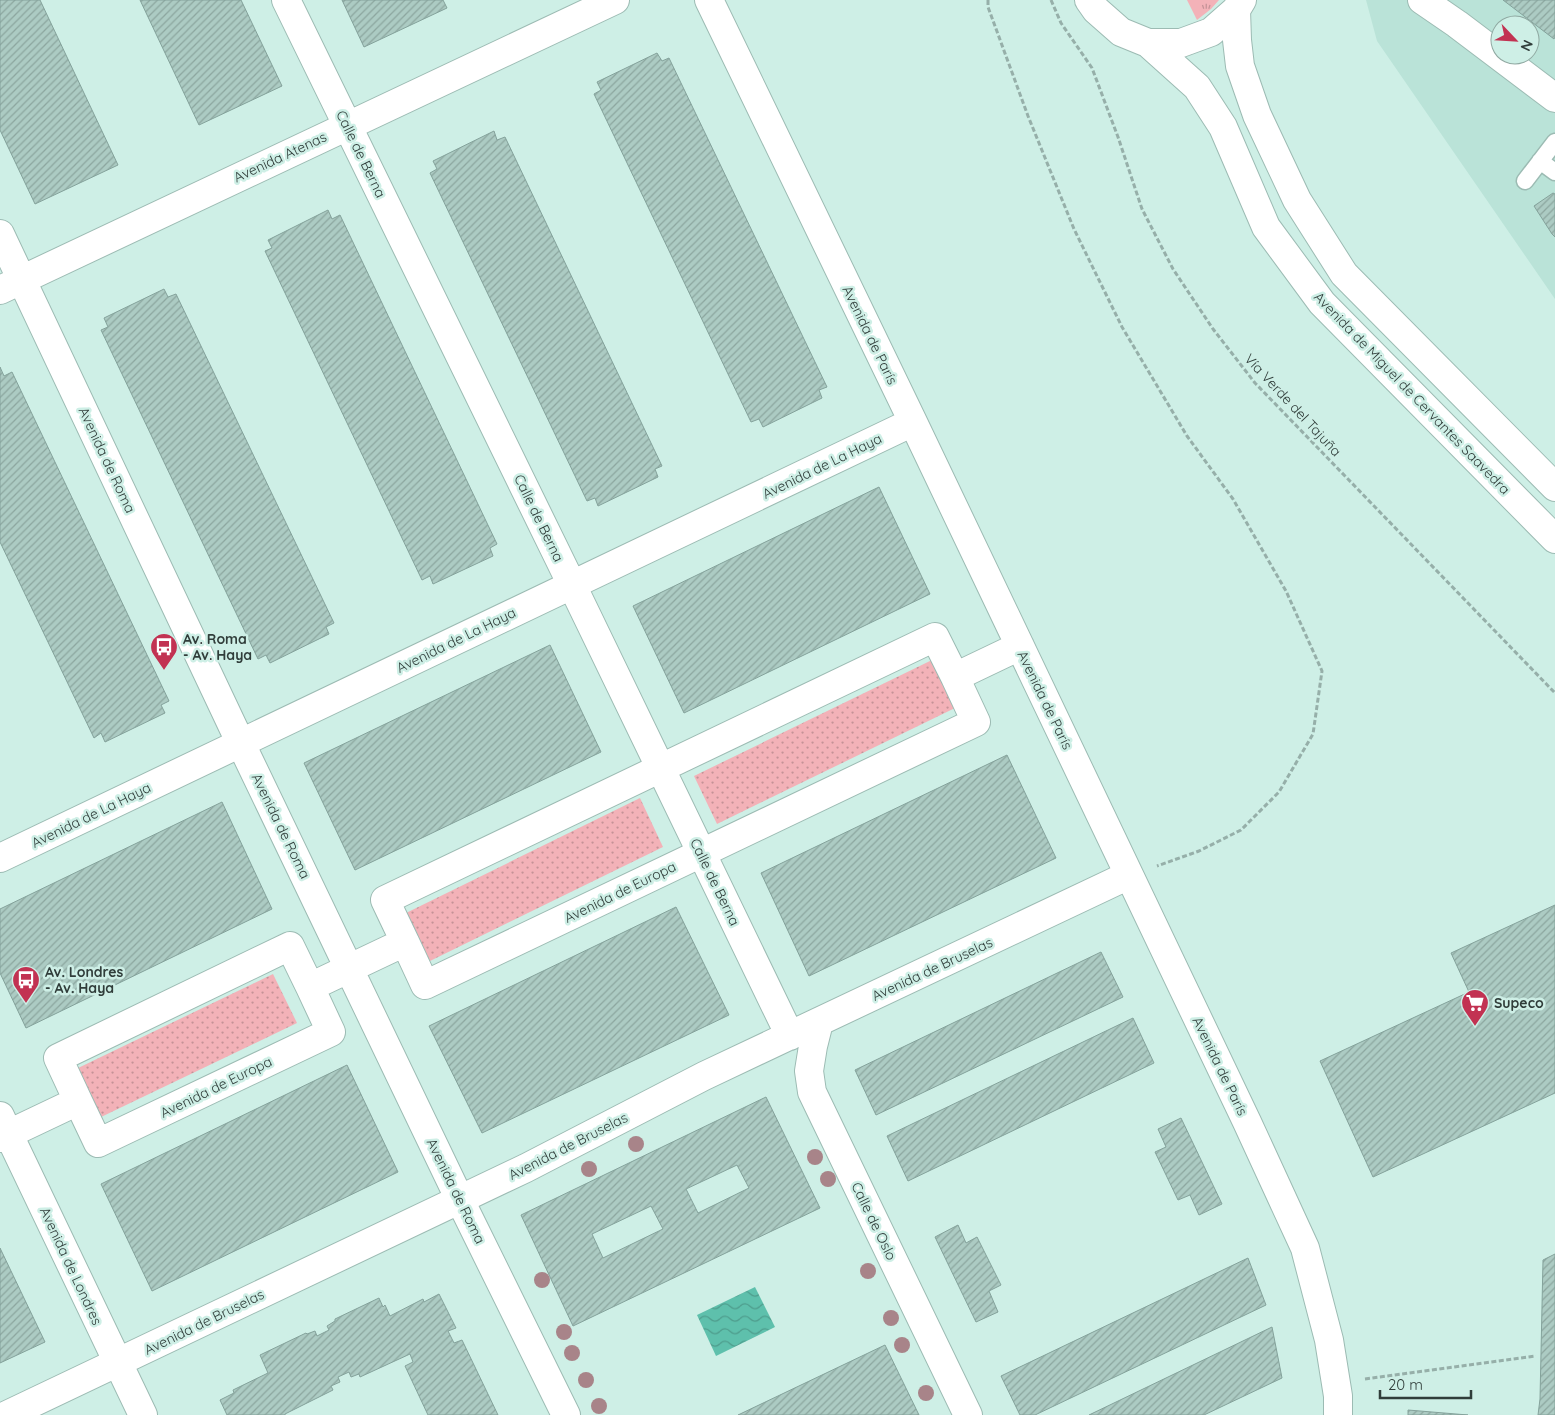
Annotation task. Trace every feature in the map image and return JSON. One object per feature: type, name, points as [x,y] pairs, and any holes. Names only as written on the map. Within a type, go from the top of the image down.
[{"type":"street","name":"Calle de Berna","points":[[286,0],[790,1036]]},
{"type":"street","name":"Avenida Atenas","points":[[10,285],[615,0]]},
{"type":"street","name":"Avenida de París","points":[[709,0],[1020,646],[1305,1248],[1329,1340],[1338,1396],[1338,1415]]},
{"type":"street","points":[[1089,0],[1096,10],[1121,32],[1148,43],[1181,43],[1211,32],[1239,5]]},
{"type":"street","points":[[1422,0],[1555,98]]},
{"type":"street","points":[[1239,5],[1237,40],[1240,66],[1257,115],[1297,200],[1344,274],[1555,487]]},
{"type":"street","name":"Avenida de Miguel de Cervantes Saavedra","points":[[1148,43],[1198,87],[1223,127],[1266,227],[1322,303],[1555,539]]},
{"type":"street","name":"Avenida de Roma","points":[[0,234],[10,285],[241,743],[460,1200],[566,1415]]},
{"type":"street","name":"Avenida de La Haya","points":[[0,858],[913,422]]},
{"type":"street","name":"Avenida de Europa","points":[[935,636],[976,722],[425,985],[385,900],[660,768],[935,636]]},
{"type":"street","points":[[955,677],[1020,646]]},
{"type":"street","name":"Avenida de Bruselas","points":[[7,1415],[526,1168],[704,1076],[1129,875]]},
{"type":"street","points":[[310,987],[405,942]]},
{"type":"street","name":"Avenida de Europa","points":[[290,946],[310,987],[331,1032],[98,1143],[58,1058],[290,946]]},
{"type":"street","name":"Calle de Oslo","points":[[819,1022],[809,1071],[812,1092],[968,1415]]},
{"type":"street","points":[[3,1129],[78,1101]]},
{"type":"street","name":"Avenida de Londres","points":[[3,1129],[143,1415]]},
{"type":"lane","points":[[1525,181],[1555,142]]},
{"type":"lane","points":[[1540,161],[1555,172]]},
{"type":"path","points":[[988,0],[988,6],[1028,116],[1074,228],[1122,326],[1187,436],[1233,499],[1286,591],[1322,671],[1313,734],[1279,792],[1241,830],[1199,851],[1129,875]]},
{"type":"path","name":"Vía Verde del Tajuña","points":[[1051,0],[1061,23],[1092,68],[1142,209],[1173,269],[1213,329],[1255,384],[1555,693]]},
{"type":"path","points":[[1336,1383],[1536,1356]]},
{"type":"shaded area","points":[[1366,0],[1555,0],[1555,299],[1377,41]]},
{"type":"green space","points":[[1187,0],[1219,0],[1197,20]]},
{"type":"green space","points":[[932,660],[955,708],[717,824],[694,776]]},
{"type":"green space","points":[[640,798],[663,847],[430,961],[406,913]]},
{"type":"green space","points":[[273,974],[297,1023],[99,1118],[76,1069]]},
{"type":"water","points":[[755,1287],[775,1327],[716,1356],[697,1315]]},
{"type":"building","points":[[0,0],[40,0],[118,165],[35,204],[0,130]]},
{"type":"building","points":[[140,0],[241,0],[282,86],[199,125]]},
{"type":"building","points":[[342,0],[443,0],[447,8],[364,47]]},
{"type":"building","points":[[1503,0],[1555,0],[1554,39],[1540,28],[1540,15],[1523,15]]},
{"type":"building","points":[[657,53],[662,61],[669,58],[827,387],[819,390],[822,398],[763,427],[759,419],[751,422],[594,94],[601,90],[597,82]]},
{"type":"building","points":[[494,131],[497,140],[505,137],[662,466],[655,469],[658,477],[598,506],[595,498],[587,501],[430,173],[437,169],[433,161]]},
{"type":"building","points":[[1553,193],[1555,194],[1555,237],[1534,206]]},
{"type":"building","points":[[328,210],[332,219],[340,215],[497,544],[490,548],[493,556],[433,584],[430,576],[422,580],[265,251],[272,248],[268,240]]},
{"type":"building","points":[[164,289],[168,297],[176,294],[334,623],[326,627],[329,634],[270,663],[266,655],[258,659],[101,330],[108,327],[104,318]]},
{"type":"building","points":[[0,367],[4,376],[12,372],[169,701],[161,705],[165,713],[105,742],[101,733],[94,738],[0,542]]},
{"type":"building","points":[[879,487],[930,594],[684,713],[633,606]]},
{"type":"building","points":[[550,645],[601,752],[355,870],[304,763]]},
{"type":"building","points":[[1007,755],[1056,858],[809,976],[761,873]]},
{"type":"building","points":[[222,802],[272,909],[26,1028],[0,973],[0,909]]},
{"type":"building","name":"Supeco","points":[[1555,905],[1555,1093],[1373,1177],[1320,1061],[1469,992],[1451,953]]},
{"type":"building","points":[[676,907],[729,1015],[482,1133],[429,1026]]},
{"type":"building","points":[[1101,952],[1123,997],[876,1115],[855,1070]]},
{"type":"building","points":[[1133,1018],[1154,1063],[908,1181],[887,1136]]},
{"type":"building","points":[[347,1065],[398,1172],[152,1291],[101,1184]]},
{"type":"building","points":[[766,1097],[820,1208],[573,1326],[521,1215]],"holes":[[[737,1165],[749,1188],[698,1213],[686,1189]],[[651,1206],[663,1229],[603,1258],[592,1234]]]},
{"type":"building","points":[[1181,1118],[1222,1204],[1199,1215],[1190,1195],[1178,1200],[1155,1152],[1166,1147],[1158,1129]]},
{"type":"building","points":[[958,1225],[966,1243],[977,1237],[1001,1285],[989,1291],[998,1312],[976,1322],[935,1237]]},
{"type":"building","points":[[0,1248],[45,1342],[0,1363]]},
{"type":"building","points":[[1555,1254],[1555,1415],[1538,1415],[1543,1260]]},
{"type":"building","points":[[1248,1258],[1266,1305],[1035,1415],[1020,1415],[1001,1376]]},
{"type":"building","points":[[439,1294],[456,1328],[448,1331],[454,1343],[462,1340],[498,1415],[428,1415],[405,1366],[413,1362],[410,1354],[360,1377],[359,1374],[351,1377],[349,1372],[338,1377],[340,1382],[331,1386],[333,1390],[285,1415],[227,1415],[220,1400],[234,1393],[233,1390],[268,1373],[260,1355],[306,1333],[315,1331],[317,1336],[329,1330],[327,1326],[335,1321],[335,1319],[379,1298],[390,1316],[423,1299],[424,1302]]},
{"type":"building","points":[[1272,1327],[1282,1378],[1204,1415],[1089,1415]]},
{"type":"building","points":[[885,1345],[919,1415],[738,1415]]},
{"type":"building","points":[[1408,1410],[1468,1415],[1408,1415]]},
{"type":"place","name":"Av. Roma - Av. Haya","points":[[164,671]]},
{"type":"place","name":"Av. Londres - Av. Haya","points":[[26,1004]]},
{"type":"place","name":"Supeco","points":[[1475,1027]]}]
